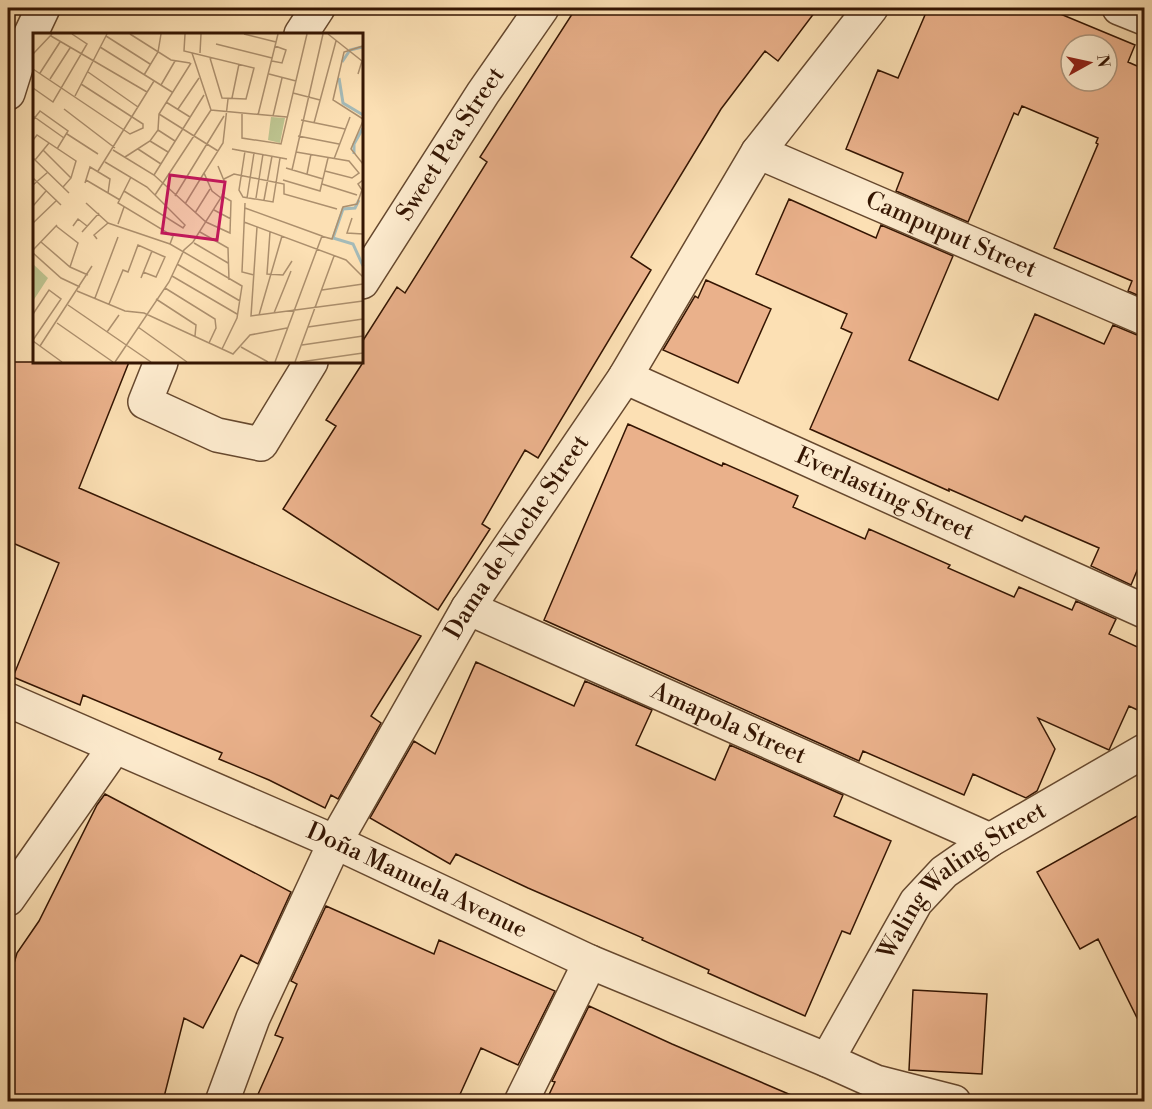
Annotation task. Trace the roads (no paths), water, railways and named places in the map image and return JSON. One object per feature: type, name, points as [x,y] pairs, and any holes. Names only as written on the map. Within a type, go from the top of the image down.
[{"type":"street","points":[[8,93],[18,61],[43,8]]},
{"type":"street","points":[[302,33],[318,8]]},
{"type":"street","name":"Sweet Pea Street","points":[[363,280],[483,93],[542,8]]},
{"type":"street","name":"Dama de Noche Street","points":[[222,1101],[253,1018],[335,842],[468,608],[625,377],[758,152],[871,8]]},
{"type":"street","points":[[1119,8],[1144,18]]},
{"type":"street","name":"Campuput Street","points":[[758,152],[1144,318]]},
{"type":"street","points":[[161,363],[145,402],[216,435],[261,444],[310,363]]},
{"type":"street","name":"Everlasting Street","points":[[625,377],[1144,611]]},
{"type":"street","name":"Amapola Street","points":[[468,608],[990,840]]},
{"type":"street","name":"Doña Manuela Avenue","points":[[8,700],[114,748],[335,842],[590,962],[827,1060],[874,1092],[954,1101]]},
{"type":"street","points":[[8,899],[114,748]]},
{"type":"street","name":"Waling Waling Street","points":[[827,1060],[916,902],[944,872],[990,840],[1144,751]]},
{"type":"street","points":[[521,1101],[590,962]]}]
